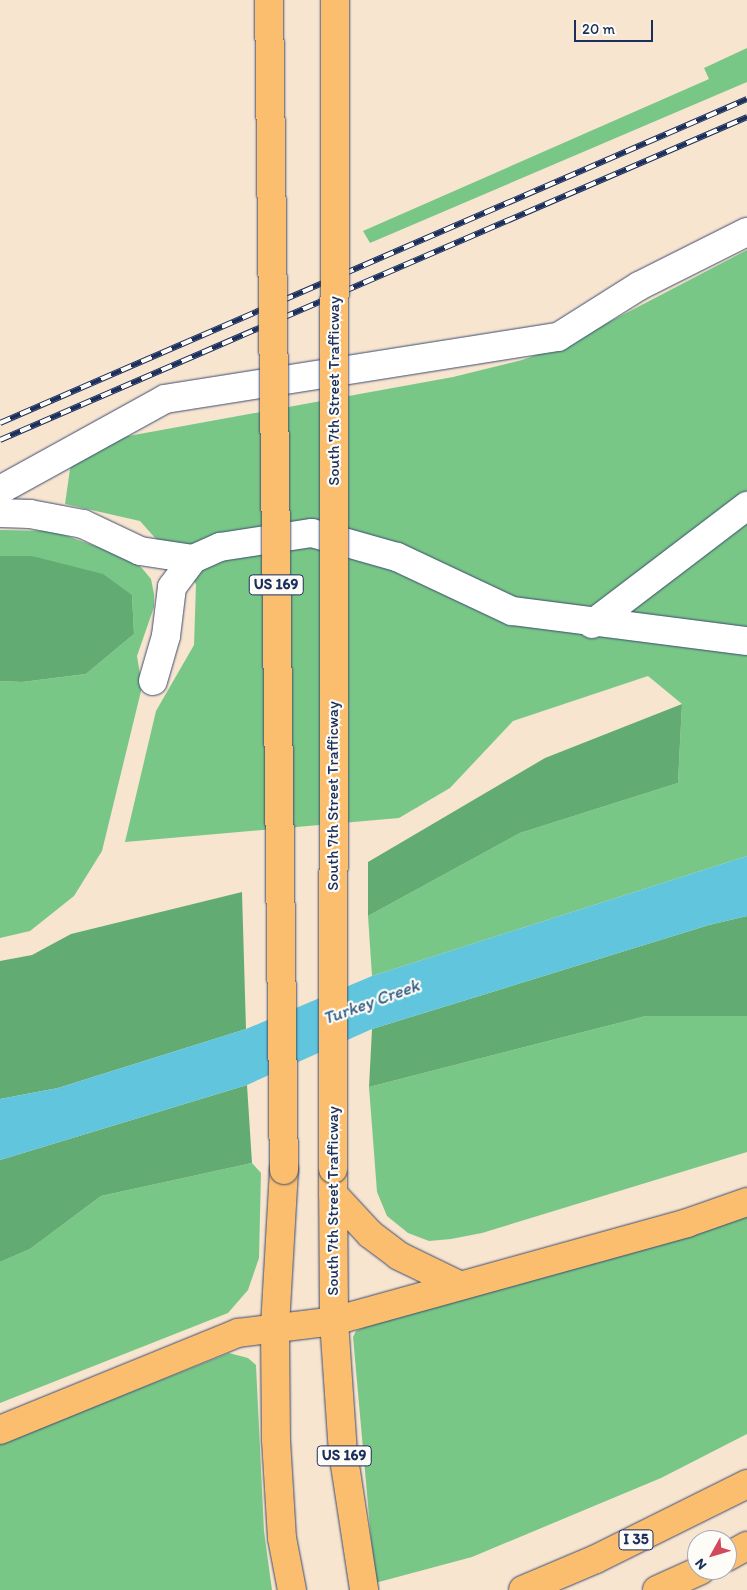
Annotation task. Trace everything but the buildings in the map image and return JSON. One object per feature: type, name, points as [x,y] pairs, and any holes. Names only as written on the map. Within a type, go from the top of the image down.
[{"type":"main road","name":"US 169","points":[[269,0],[284,1170],[275,1328],[276,1440],[282,1538],[292,1590]]},
{"type":"main road","name":"South 7th Street Trafficway","points":[[335,0],[334,1321],[343,1452],[364,1590]]},
{"type":"main road","points":[[333,1182],[370,1234],[400,1256],[459,1285]]},
{"type":"main road","points":[[0,1430],[238,1333],[334,1321],[687,1223],[747,1202]]},
{"type":"main road","name":"I 35","points":[[523,1590],[605,1554],[747,1484]]},
{"type":"main road","points":[[657,1590],[687,1576]]},
{"type":"lane","points":[[0,490],[165,399],[558,337],[639,286],[747,232]]},
{"type":"lane","points":[[592,624],[747,506]]},
{"type":"lane","points":[[0,513],[30,514],[83,524],[140,550],[194,559]]},
{"type":"lane","points":[[153,681],[166,636],[172,586],[194,559],[220,548],[312,533],[397,557],[512,611],[592,624],[747,641]]},
{"type":"green space","points":[[747,48],[747,82],[370,243],[363,231],[709,79],[704,68]]},
{"type":"green space","points":[[747,250],[747,856],[372,976],[368,916],[520,833],[678,783],[682,704],[648,676],[513,721],[450,788],[399,818],[125,842],[156,711],[194,645],[196,584],[140,521],[65,504],[70,469],[80,453],[112,439],[453,377],[522,360],[565,345]]},
{"type":"green space","points":[[0,530],[53,531],[115,553],[141,567],[151,579],[154,607],[137,656],[142,687],[102,851],[74,896],[30,931],[0,938],[0,681],[22,682],[86,674],[134,634],[132,595],[32,556],[0,556]]},
{"type":"green space","points":[[0,556],[32,556],[103,574],[132,595],[134,634],[86,674],[22,682],[0,681]]},
{"type":"green space","points":[[682,704],[678,783],[520,833],[368,916],[368,862],[545,758]]},
{"type":"green space","points":[[242,892],[246,1029],[58,1088],[0,1099],[0,961],[32,955],[71,934]]},
{"type":"green space","points":[[747,916],[747,1016],[646,1016],[369,1087],[372,1029],[709,925]]},
{"type":"green space","points":[[646,1016],[747,1016],[747,1152],[482,1233],[451,1239],[429,1241],[408,1233],[387,1216],[377,1192],[369,1087]]},
{"type":"green space","points":[[247,1085],[252,1163],[101,1196],[30,1249],[0,1262],[0,1160]]},
{"type":"green space","points":[[252,1163],[261,1173],[259,1258],[248,1290],[228,1313],[0,1403],[0,1262],[30,1249],[101,1196]]},
{"type":"green space","points":[[747,1216],[747,1434],[661,1478],[472,1557],[375,1583],[353,1337],[356,1331],[377,1322],[660,1245]]},
{"type":"green space","points":[[229,1353],[248,1358],[256,1365],[264,1531],[272,1590],[0,1590],[0,1444]]},
{"type":"water","name":"Turkey Creek","points":[[747,856],[747,916],[709,925],[372,1029],[247,1085],[0,1160],[0,1099],[58,1088],[246,1029],[372,976]]},
{"type":"railway","points":[[0,423],[747,99]]},
{"type":"railway","points":[[0,440],[747,117]]}]
